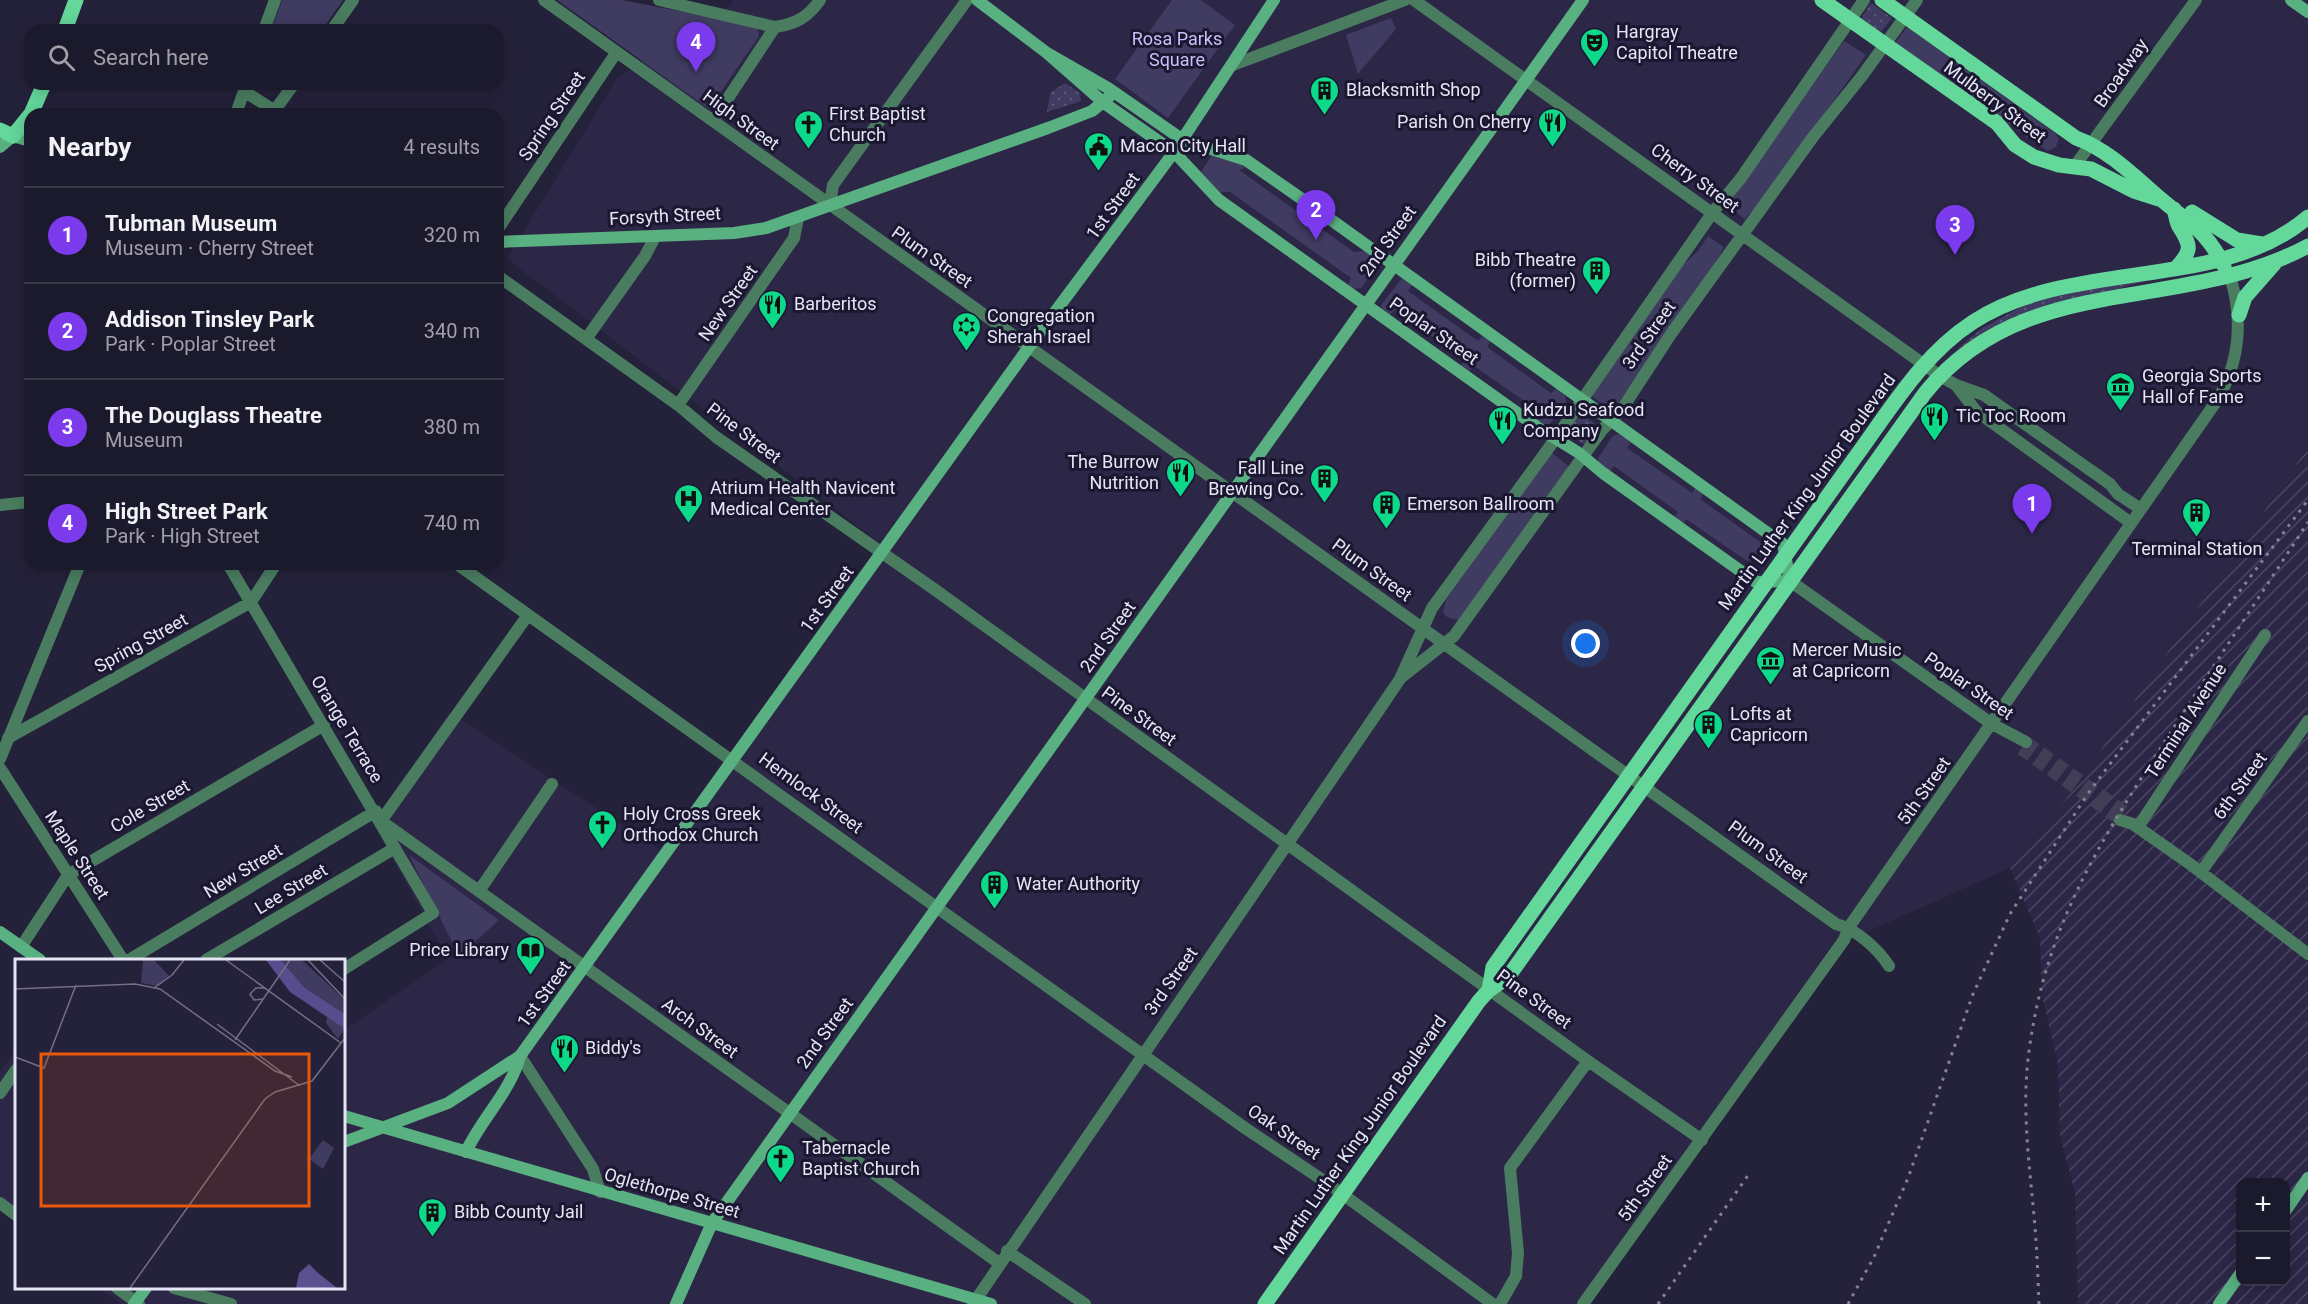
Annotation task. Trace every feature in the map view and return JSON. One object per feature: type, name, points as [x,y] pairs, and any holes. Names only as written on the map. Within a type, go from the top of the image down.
[{"type":"main road","points":[[67,24],[76,0]]},
{"type":"main road","name":"Mulberry Street","points":[[1822,0],[1997,123],[2015,145],[2046,162],[2091,168],[2134,191],[2168,204]]},
{"type":"main road","name":"Mulberry Street","points":[[1881,0],[2076,138],[2092,144],[2141,179],[2202,231],[2221,258],[2230,276]]},
{"type":"main road","points":[[33,108],[41,90]]},
{"type":"main road","points":[[7,133],[24,119]]},
{"type":"main road","points":[[2168,204],[2193,212],[2237,240],[2265,244]]},
{"type":"main road","points":[[2168,204],[2189,243],[2187,254],[2177,267]]},
{"type":"main road","name":"Martin Luther King Junior Boulevard","points":[[1490,990],[1492,967],[1924,364],[1968,325],[2015,299],[2059,288],[2221,258],[2265,244],[2295,228],[2308,217]]},
{"type":"main road","name":"Martin Luther King Junior Boulevard","points":[[1265,1304],[1490,990],[1508,977],[1646,787],[1924,393],[1940,376],[1982,340],[2039,314],[2230,276],[2277,261],[2308,246]]},
{"type":"main road","points":[[2239,315],[2245,297],[2277,261]]},
{"type":"street","points":[[266,24],[274,0]]},
{"type":"street","points":[[336,24],[353,0]]},
{"type":"street","name":"High Street","points":[[544,0],[830,206]]},
{"type":"street","points":[[659,0],[724,13],[775,27],[800,21],[812,12],[820,0]]},
{"type":"street","points":[[724,13],[726,0]]},
{"type":"street","points":[[830,206],[833,185],[967,0]]},
{"type":"street","name":"Poplar Street","points":[[977,0],[1047,53],[1104,102],[1174,152],[1219,200],[1584,457],[1752,580],[1790,581],[2023,746]]},
{"type":"street","name":"1st Street","points":[[345,1142],[448,1103],[520,1056],[1029,347],[1183,140],[1233,65],[1251,31],[1274,0]]},
{"type":"street","points":[[1233,65],[1405,0]]},
{"type":"street","name":"Cherry Street","points":[[1414,0],[1940,376],[1956,386],[1984,395],[2110,484],[2121,496],[2141,509]]},
{"type":"street","name":"2nd Street","points":[[676,1304],[712,1223],[1234,492],[1392,265],[1583,0]]},
{"type":"street","name":"3rd Street","points":[[974,1301],[1288,845],[1293,833],[1400,678],[1432,608],[1741,177],[1864,0]]},
{"type":"street","name":"3rd Street","points":[[1400,678],[1454,636],[1584,457],[1622,409],[1671,334],[1813,137],[1917,0]]},
{"type":"street","name":"Broadway","points":[[2074,167],[2196,0]]},
{"type":"street","points":[[2291,0],[2308,12]]},
{"type":"street","points":[[713,121],[775,27]]},
{"type":"street","name":"Spring Street","points":[[504,220],[616,53]]},
{"type":"street","name":"Poplar Street","points":[[1047,53],[1114,92],[1183,140],[1246,160],[1580,401],[1784,544],[1790,581]]},
{"type":"street","points":[[238,108],[244,90]]},
{"type":"street","points":[[247,90],[267,108]]},
{"type":"street","points":[[277,108],[290,90]]},
{"type":"street","name":"Forsyth Street","points":[[504,242],[754,231],[798,218],[1048,128],[1092,111],[1114,92]]},
{"type":"street","points":[[0,147],[7,133],[24,139]]},
{"type":"street","name":"Plum Street","points":[[830,206],[1234,492],[1836,924],[1849,927],[1884,958],[1888,966]]},
{"type":"street","name":"New Street","points":[[678,405],[794,238],[798,218]]},
{"type":"street","points":[[586,339],[645,256],[655,237]]},
{"type":"street","name":"5th Street","points":[[1583,1304],[1844,940],[1849,927],[2224,388],[2233,364],[2239,315],[2230,276]]},
{"type":"street","name":"Pine Street","points":[[504,280],[678,405],[716,437],[934,589],[1588,1061],[1702,1140]]},
{"type":"street","name":"Cherry Street","points":[[1956,386],[1976,411],[2131,524]]},
{"type":"street","points":[[2098,500],[2109,496],[2110,484]]},
{"type":"street","points":[[0,505],[24,503]]},
{"type":"street","points":[[1786,555],[1810,555]]},
{"type":"street","points":[[0,759],[78,570]]},
{"type":"street","name":"Orange Terrace","points":[[232,570],[434,914],[345,968]]},
{"type":"street","name":"Spring Street","points":[[9,738],[251,602],[272,570]]},
{"type":"street","name":"Hemlock Street","points":[[465,570],[1142,1054]]},
{"type":"street","name":"New Street","points":[[131,959],[378,816],[528,615]]},
{"type":"street","name":"Terminal Avenue","points":[[2201,872],[2129,821],[2265,635]]},
{"type":"street","name":"6th Street","points":[[2201,872],[2308,721]]},
{"type":"street","name":"Cole Street","points":[[21,946],[68,875],[324,725]]},
{"type":"street","name":"Maple Street","points":[[0,768],[122,959]]},
{"type":"street","points":[[478,891],[552,784]]},
{"type":"street","name":"Arch Street","points":[[378,816],[478,891],[999,1263]]},
{"type":"street","name":"Lee Street","points":[[208,959],[395,848]]},
{"type":"street","points":[[2201,872],[2308,954]]},
{"type":"street","points":[[0,932],[39,959]]},
{"type":"street","name":"Oak Street","points":[[1142,1054],[1342,1194],[1493,1304]]},
{"type":"street","points":[[466,1152],[474,1134],[516,1073],[520,1056]]},
{"type":"street","points":[[520,1056],[593,1169],[600,1192]]},
{"type":"street","points":[[1500,1304],[1516,1276],[1518,1253],[1510,1168],[1588,1061]]},
{"type":"street","points":[[0,1093],[15,1071]]},
{"type":"street","name":"Oglethorpe Street","points":[[345,1116],[974,1301],[991,1304]]},
{"type":"street","points":[[2290,1204],[2308,1178]]},
{"type":"street","points":[[0,1203],[15,1214]]},
{"type":"street","points":[[1007,1251],[1085,1304]]},
{"type":"street","points":[[2219,1304],[2236,1281]]},
{"type":"street","points":[[119,1289],[136,1303],[145,1289]]},
{"type":"street","points":[[181,1289],[231,1304]]},
{"type":"shaded area","points":[[732,0],[2308,0],[2308,447],[2074,789],[2010,868],[1842,943],[1591,1304],[120,1304],[101,1289],[345,1289],[345,1029],[448,959],[372,822],[450,712],[660,850],[880,543],[507,259],[617,78],[731,4]]},
{"type":"shaded area","points":[[2308,447],[2308,1304],[2078,1304],[2075,1193],[2060,1136],[2058,1065],[2042,995],[2040,938],[2010,868],[2074,789]]},
{"type":"shaded area","points":[[15,1050],[15,1215],[0,1203],[0,1073]]},
{"type":"green space","points":[[282,0],[343,0],[326,24],[273,24]]},
{"type":"green space","points":[[557,0],[622,0],[757,26],[759,36],[709,109]]},
{"type":"green space","name":"Rosa Parks Square","points":[[1172,0],[1201,0],[1235,25],[1168,118],[1115,79]]},
{"type":"green space","points":[[1871,3],[1892,18],[1881,32],[1861,19]]},
{"type":"green space","points":[[1391,18],[1396,29],[1358,74],[1346,35]]},
{"type":"green space","points":[[1907,27],[2056,134],[2059,139],[2056,147],[2048,151],[2039,146],[1895,43]]},
{"type":"green space","points":[[1844,41],[1866,55],[1770,191],[1745,219],[1726,205]]},
{"type":"green space","points":[[1065,83],[1080,93],[1081,101],[1047,112],[1050,93]]},
{"type":"green space","points":[[1212,155],[1243,165],[1245,168],[1239,170],[1354,252],[1364,251],[1374,258],[1376,267],[1361,288],[1354,289],[1348,285],[1351,278],[1230,192],[1220,192],[1201,172]]},
{"type":"green space","points":[[1708,236],[1724,247],[1704,283],[1613,410],[1610,410],[1592,396],[1682,266],[1698,251]]},
{"type":"green space","points":[[2196,271],[2129,285],[2108,294],[2035,309],[2001,323],[1954,352],[1981,329],[2037,298]]},
{"type":"green space","points":[[1402,278],[1412,285],[1408,291],[1478,341],[1483,335],[1491,341],[1487,347],[1551,393],[1556,388],[1565,395],[1566,402],[1550,424],[1543,424],[1533,417],[1537,410],[1474,366],[1469,371],[1461,365],[1465,360],[1395,310],[1390,315],[1381,309],[1381,305]]},
{"type":"green space","points":[[1578,413],[1599,426],[1585,445],[1566,432]]},
{"type":"green space","points":[[1619,434],[1631,442],[1627,448],[1692,493],[1696,487],[1704,493],[1700,499],[1760,542],[1762,546],[1752,560],[1747,561],[1686,519],[1683,523],[1674,518],[1678,512],[1614,466],[1610,471],[1599,463],[1598,458],[1613,436]]},
{"type":"green space","points":[[1551,452],[1571,468],[1459,620],[1447,617],[1443,612],[1446,600]]},
{"type":"green space","points":[[409,855],[499,920],[459,956]]},
{"type":"tunnel","points":[[2026,742],[2125,812]]},
{"type":"tunnel","points":[[2021,749],[2120,820]]},
{"type":"railway","points":[[1848,1304],[1874,1257],[1908,1178],[1973,994],[2010,914],[2089,792],[2308,500]]},
{"type":"railway","points":[[2039,1304],[2026,1095],[2029,1051],[2037,1005],[2049,962],[2080,884],[2121,810],[2308,522]]},
{"type":"railway","points":[[1658,1304],[1749,1174]]},
{"type":"place","name":"Hargray Capitol Theatre","points":[[1595,68]]},
{"type":"place","name":"High Street Park","points":[[696,72]]},
{"type":"place","name":"Blacksmith Shop","points":[[1325,116]]},
{"type":"place","name":"Parish On Cherry","points":[[1552,148]]},
{"type":"place","name":"First Baptist Church","points":[[808,150]]},
{"type":"place","name":"Macon City Hall","points":[[1099,172]]},
{"type":"place","name":"Addison Tinsley Park","points":[[1316,240]]},
{"type":"place","name":"The Douglass Theatre","points":[[1955,255]]},
{"type":"place","name":"Bibb Theatre (former)","points":[[1597,296]]},
{"type":"place","name":"Barberitos","points":[[773,330]]},
{"type":"place","name":"Congregation Sherah Israel","points":[[966,352]]},
{"type":"place","name":"Georgia Sports Hall of Fame","points":[[2121,412]]},
{"type":"place","name":"Tic Toc Room","points":[[1935,442]]},
{"type":"place","name":"Kudzu Seafood Company","points":[[1502,446]]},
{"type":"place","name":"The Burrow Nutrition","points":[[1180,498]]},
{"type":"place","name":"Fall Line Brewing Co.","points":[[1325,504]]},
{"type":"place","name":"Atrium Health Navicent Medical Center","points":[[689,524]]},
{"type":"place","name":"Emerson Ballroom","points":[[1386,530]]},
{"type":"place","name":"Tubman Museum","points":[[2032,534]]},
{"type":"place","name":"Terminal Station","points":[[2197,538]]},
{"type":"place","name":"Mercer Music at Capricorn","points":[[1771,686]]},
{"type":"place","name":"Lofts at Capricorn","points":[[1709,750]]},
{"type":"place","name":"Holy Cross Greek Orthodox Church","points":[[602,850]]},
{"type":"place","name":"Water Authority","points":[[995,910]]},
{"type":"place","name":"Price Library","points":[[530,976]]},
{"type":"place","name":"Biddy's","points":[[564,1074]]},
{"type":"place","name":"Tabernacle Baptist Church","points":[[781,1184]]},
{"type":"place","name":"Bibb County Jail","points":[[433,1238]]}]
